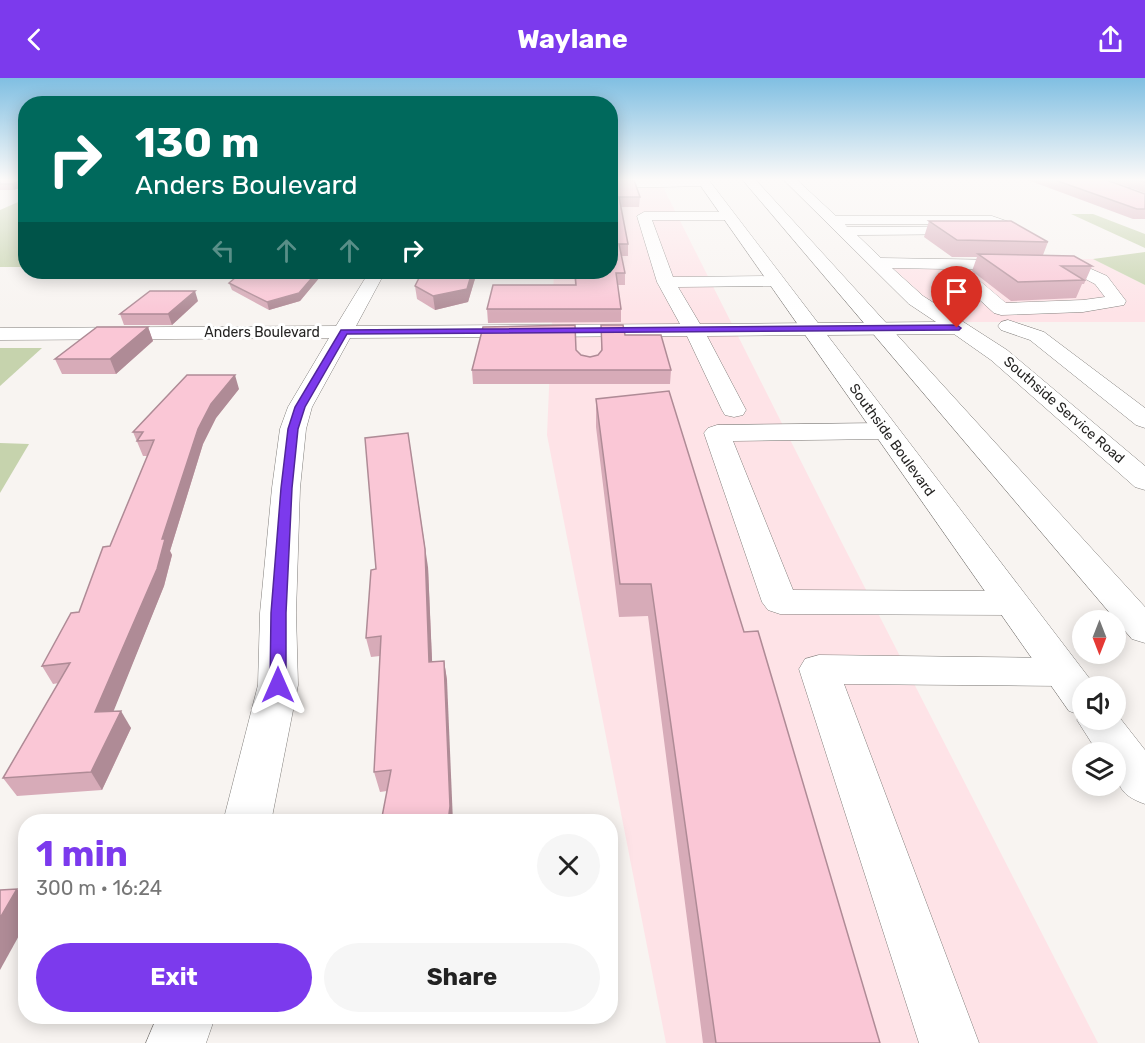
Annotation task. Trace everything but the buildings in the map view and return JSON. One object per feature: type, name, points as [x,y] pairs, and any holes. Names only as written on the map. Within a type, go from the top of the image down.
[{"type":"main road","points":[[647,224],[666,282],[694,330],[734,410]]},
{"type":"main road","name":"Southside Boulevard","points":[[734,224],[1072,686]]},
{"type":"main road","points":[[787,224],[1145,630]]},
{"type":"main road","points":[[838,225],[868,224]]},
{"type":"main road","points":[[838,225],[1007,230],[1007,226],[1002,224]]},
{"type":"main road","name":"Southside Service Road","points":[[838,225],[916,300],[999,355],[1132,458],[1145,481]]},
{"type":"main road","points":[[878,263],[951,265],[1004,317],[1037,336],[1145,420]]},
{"type":"main road","name":"Anders Boulevard","points":[[0,334],[810,329],[961,331],[1004,317],[1117,301],[1101,280],[1073,266],[951,265]]},
{"type":"main road","points":[[249,814],[278,685],[278,613],[286,488],[293,429],[300,407],[373,279]]},
{"type":"main road","points":[[666,282],[775,281]]},
{"type":"main road","points":[[587,330],[589,352]]},
{"type":"main road","points":[[885,431],[717,433],[780,602],[1011,603]]},
{"type":"main road","points":[[949,1043],[819,669],[1072,686]]},
{"type":"main road","points":[[1105,730],[1145,785]]},
{"type":"main road","points":[[176,1043],[183,1024]]},
{"type":"shaded area","points":[[618,224],[682,224],[1098,1043],[666,1043],[547,435],[554,279],[618,279]]},
{"type":"shaded area","points":[[1093,259],[1145,285],[1145,322],[963,322],[929,301],[884,260]]},
{"type":"green space","points":[[0,224],[18,224],[18,267],[0,267]]},
{"type":"green space","points":[[1093,224],[1119,224],[1145,234],[1145,248]]},
{"type":"green space","points":[[1145,252],[1145,285],[1093,259]]},
{"type":"green space","points":[[0,348],[42,348],[0,386]]},
{"type":"green space","points":[[0,443],[29,444],[0,493]]},
{"type":"route","points":[[278,685],[278,613],[286,488],[293,429],[300,407],[344,332],[957,328]]}]
